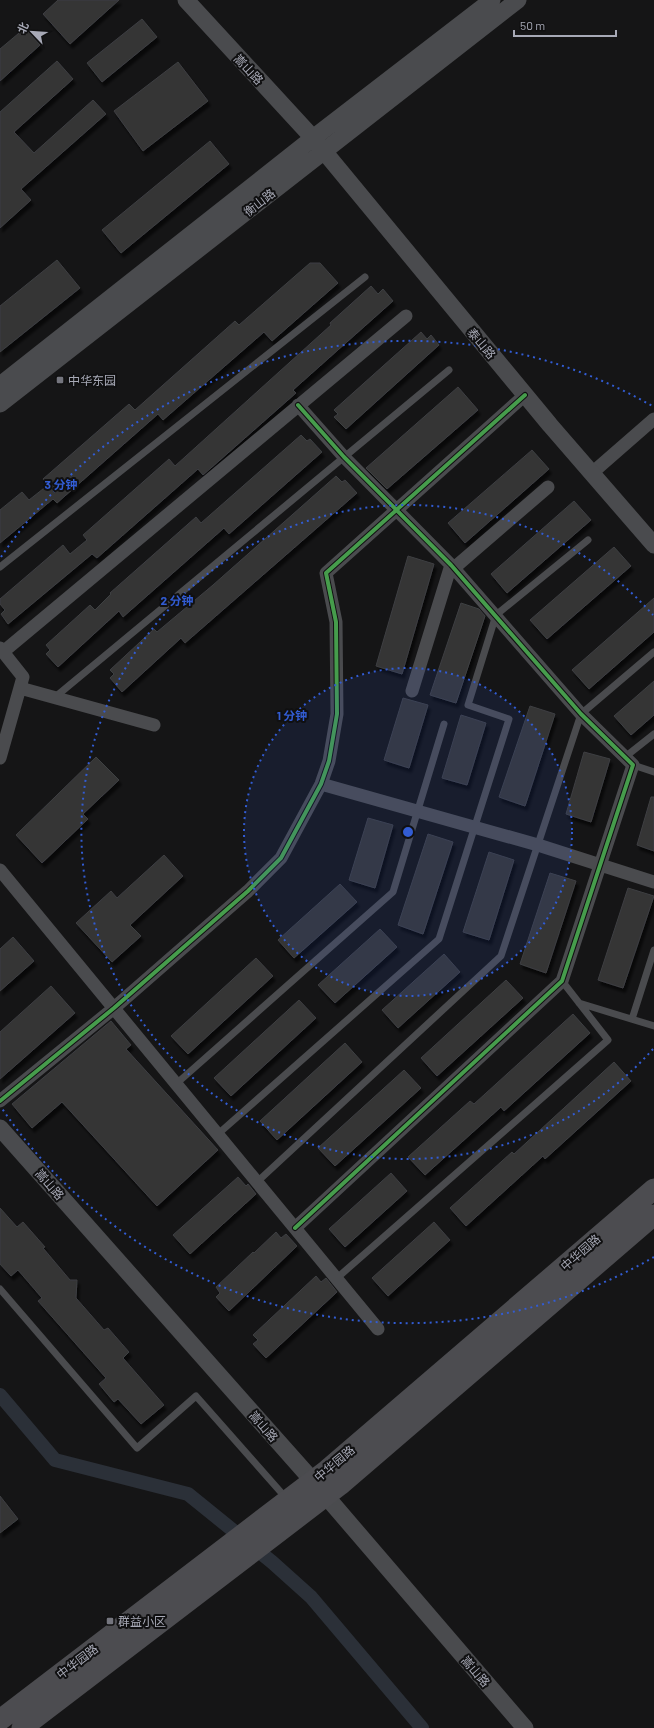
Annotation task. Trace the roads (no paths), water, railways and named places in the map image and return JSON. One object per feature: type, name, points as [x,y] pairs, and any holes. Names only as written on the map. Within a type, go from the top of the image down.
[{"type":"main road","name":"中华园路","points":[[319,1489],[654,1189]]},
{"type":"main road","name":"中华园路","points":[[0,1720],[223,1550],[270,1526],[319,1489],[654,1215]]},
{"type":"main road","name":"中华园路","points":[[22,1728],[238,1564],[270,1526]]},
{"type":"street","name":"嵩山路","points":[[186,0],[313,138]]},
{"type":"street","name":"衡山路","points":[[0,385],[313,138],[492,0]]},
{"type":"street","name":"衡山路","points":[[0,404],[518,0]]},
{"type":"street","name":"泰山路","points":[[313,138],[525,395],[654,545]]},
{"type":"street","points":[[0,758],[23,677],[1,650],[406,316]]},
{"type":"street","points":[[0,1101],[114,1008],[248,891],[281,858],[321,784],[329,761],[337,714],[336,622],[326,573],[525,395]]},
{"type":"street","points":[[295,1228],[562,981],[600,866],[629,761],[581,714],[453,566],[344,457],[298,405]]},
{"type":"street","points":[[592,473],[654,419]]},
{"type":"street","points":[[412,691],[453,566],[548,487]]},
{"type":"street","points":[[20,688],[154,725]]},
{"type":"street","points":[[321,784],[538,845],[654,882]]},
{"type":"street","points":[[0,870],[378,1328]]},
{"type":"street","name":"嵩山路","points":[[0,1128],[319,1489],[525,1728]]},
{"type":"lane","points":[[0,567],[365,277]]},
{"type":"lane","points":[[54,698],[449,370]]},
{"type":"lane","points":[[218,1134],[439,939],[509,719],[468,705],[496,615],[588,540]]},
{"type":"lane","points":[[257,1182],[501,956],[581,714],[654,652]]},
{"type":"lane","points":[[176,1084],[393,892],[444,724]]},
{"type":"lane","points":[[654,734],[629,761],[654,772]]},
{"type":"lane","points":[[632,1019],[654,950]]},
{"type":"lane","points":[[337,1278],[608,1040],[562,981]]},
{"type":"lane","points":[[579,1003],[654,1026]]},
{"type":"lane","points":[[0,1289],[137,1448],[196,1396],[294,1508]]},
{"type":"waterway","points":[[0,1395],[55,1460],[188,1494],[272,1562],[311,1597],[422,1728]]},
{"type":"place","name":"中华东园","points":[[60,380]]},
{"type":"place","name":"群益小区","points":[[110,1621]]}]
